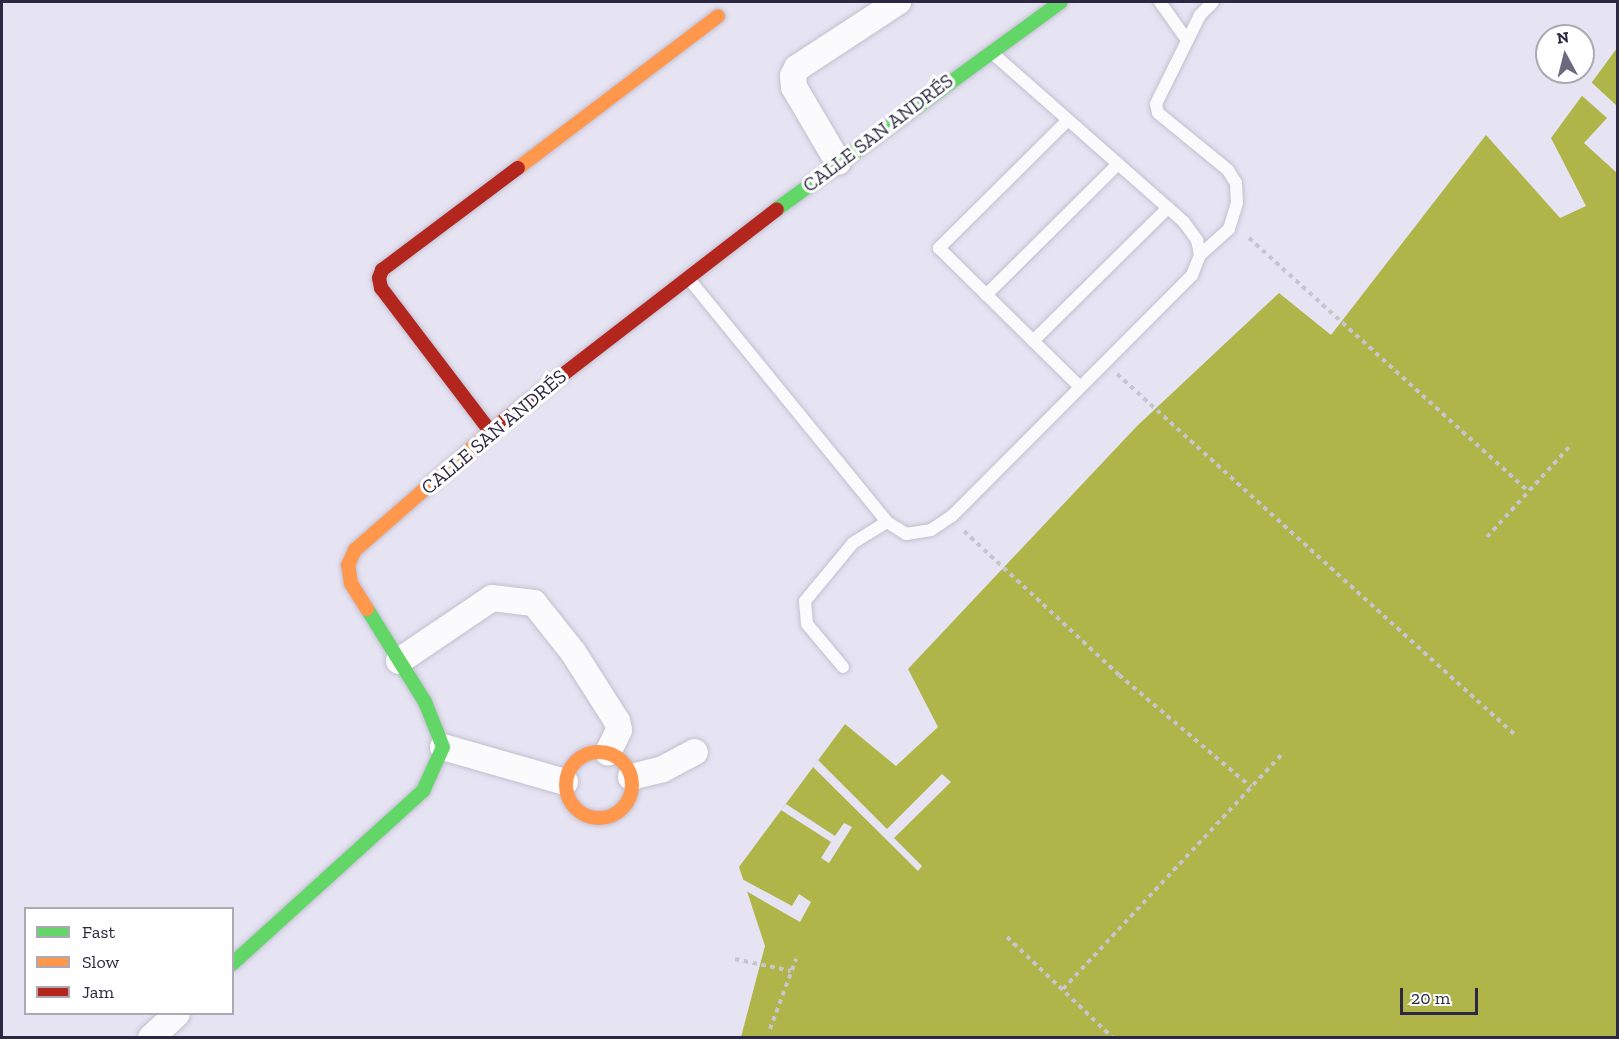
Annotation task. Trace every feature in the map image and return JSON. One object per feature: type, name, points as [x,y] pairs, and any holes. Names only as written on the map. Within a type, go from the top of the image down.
[{"type":"street","points":[[838,162],[794,87],[793,76],[797,68],[872,9],[898,2]]},
{"type":"street","name":"CALLE SAN ANDRÉS","points":[[443,747],[425,702],[351,583],[348,565],[355,550],[490,430],[838,162],[989,51],[1061,2]]},
{"type":"street","points":[[490,430],[381,288],[382,270],[718,16]]},
{"type":"street","points":[[399,661],[492,598],[534,603],[573,652],[617,721],[619,730],[608,753]]},
{"type":"street","points":[[234,962],[423,791],[443,747],[565,782]]},
{"type":"street","points":[[631,777],[663,769],[695,752]]},
{"type":"street","points":[[608,753],[627,766],[631,777],[630,799],[616,814],[606,818],[586,816],[570,802],[565,782],[568,771],[585,755],[608,753]]},
{"type":"street","points":[[151,1038],[176,1015]]},
{"type":"lane","points":[[1160,2],[1187,40]]},
{"type":"lane","points":[[688,278],[887,522],[906,534],[931,530],[952,516],[1192,275],[1200,255],[1228,229],[1237,203],[1236,183],[1228,170],[1158,113],[1156,104],[1187,40],[1213,2]]},
{"type":"lane","points":[[989,51],[1168,208],[1197,240],[1200,255]]},
{"type":"lane","points":[[1068,120],[939,248],[1080,387]]},
{"type":"lane","points":[[986,295],[1118,164]]},
{"type":"lane","points":[[1033,342],[1168,208]]},
{"type":"lane","points":[[843,667],[807,624],[805,601],[853,543],[887,522]]},
{"type":"path","points":[[1249,238],[1527,490]]},
{"type":"path","points":[[1113,371],[1514,734]]},
{"type":"path","points":[[1487,537],[1527,490],[1572,444]]},
{"type":"path","points":[[964,531],[1119,675],[1251,787]]},
{"type":"path","points":[[1063,989],[1284,752]]},
{"type":"path","points":[[1007,937],[1113,1038]]},
{"type":"path","points":[[735,959],[791,971]]},
{"type":"path","points":[[770,1029],[796,959]]},
{"type":"shaded area","points":[[1617,48],[1617,1037],[741,1037],[765,946],[739,867],[845,724],[896,766],[938,727],[908,669],[1137,426],[1279,293],[1331,335],[1486,135],[1560,218],[1586,206],[1551,138],[1591,84],[1595,84],[1595,78]]},
{"type":"pier","points":[[1588,84],[1593,84],[1617,106],[1617,173],[1584,143],[1607,118],[1580,94]]},
{"type":"pier","points":[[818,760],[887,829],[942,774],[951,782],[894,838],[922,866],[918,871],[813,767]]},
{"type":"pier","points":[[786,804],[835,836],[844,823],[852,827],[829,863],[821,858],[831,842],[781,810]]},
{"type":"pier","points":[[742,879],[792,906],[799,894],[811,902],[800,922],[746,891]]},
{"type":"traffic: fast","points":[[777,209],[1061,2]]},
{"type":"traffic: fast","points":[[234,962],[423,791],[443,747],[425,702],[367,609]]},
{"type":"traffic: slow","points":[[518,168],[718,16]]},
{"type":"traffic: slow","points":[[367,609],[351,583],[348,565],[355,550],[503,421]]},
{"type":"traffic: slow","points":[[592,752],[606,752],[618,757],[627,766],[632,785],[630,798],[623,809],[606,818],[592,818],[580,813],[571,804],[566,792],[566,778],[571,766],[580,757],[592,752]]},
{"type":"traffic: jam","points":[[490,431],[381,288],[379,278],[382,270],[518,168]]},
{"type":"traffic: jam","points":[[503,421],[777,209]]}]
